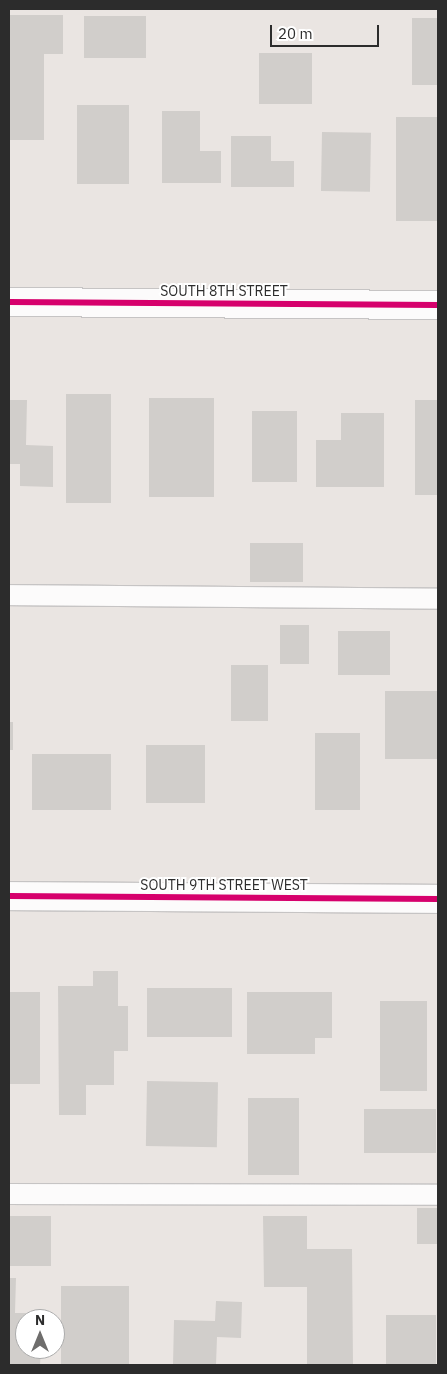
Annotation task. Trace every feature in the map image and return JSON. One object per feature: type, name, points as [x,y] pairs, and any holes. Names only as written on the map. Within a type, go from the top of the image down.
[{"type":"street","name":"SOUTH 8TH STREET","points":[[9,302],[438,305]]},
{"type":"street","name":"SOUTH 9TH STREET WEST","points":[[9,896],[438,898]]},
{"type":"lane","points":[[9,595],[438,599]]},
{"type":"lane","points":[[9,1194],[438,1195]]},
{"type":"building","points":[[9,15],[63,15],[63,54],[44,54],[44,140],[9,140]]},
{"type":"building","points":[[84,16],[146,16],[146,58],[84,58]]},
{"type":"building","points":[[412,18],[438,18],[438,85],[412,85]]},
{"type":"building","points":[[259,53],[312,53],[312,104],[259,104]]},
{"type":"building","points":[[77,105],[129,105],[129,184],[77,184]]},
{"type":"building","points":[[162,111],[200,111],[200,151],[221,151],[221,183],[162,183]]},
{"type":"building","points":[[396,117],[438,117],[438,221],[396,221]]},
{"type":"building","points":[[322,132],[371,133],[370,192],[321,191]]},
{"type":"building","points":[[231,136],[271,136],[271,161],[294,161],[294,187],[231,187]]},
{"type":"building","points":[[66,394],[111,394],[111,503],[66,503]]},
{"type":"building","points":[[149,398],[214,398],[214,497],[149,497]]},
{"type":"building","points":[[9,400],[27,400],[26,445],[53,446],[53,487],[20,486],[20,464],[9,464]]},
{"type":"building","points":[[415,400],[438,400],[438,495],[415,495]]},
{"type":"building","points":[[252,411],[297,411],[297,482],[252,482]]},
{"type":"building","points":[[341,413],[384,413],[384,487],[316,487],[316,440],[341,440]]},
{"type":"building","points":[[250,543],[303,543],[303,582],[250,582]]},
{"type":"building","points":[[280,625],[309,625],[309,664],[280,664]]},
{"type":"building","points":[[338,631],[390,631],[390,675],[338,675]]},
{"type":"building","points":[[231,665],[268,665],[268,721],[231,721]]},
{"type":"building","points":[[385,691],[438,691],[438,759],[385,759]]},
{"type":"building","points":[[9,722],[13,722],[13,750],[9,750]]},
{"type":"building","points":[[315,733],[360,733],[360,810],[315,810]]},
{"type":"building","points":[[146,745],[205,745],[205,803],[146,803]]},
{"type":"building","points":[[32,754],[111,754],[111,810],[32,810]]},
{"type":"building","points":[[93,971],[118,971],[118,1006],[128,1006],[128,1051],[114,1051],[114,1085],[86,1085],[86,1115],[59,1115],[58,986],[93,986]]},
{"type":"building","points":[[147,988],[232,988],[232,1037],[147,1037]]},
{"type":"building","points":[[9,992],[40,992],[40,1084],[9,1084]]},
{"type":"building","points":[[247,992],[332,992],[332,1038],[315,1038],[315,1054],[247,1054]]},
{"type":"building","points":[[380,1001],[427,1001],[427,1091],[380,1091]]},
{"type":"building","points":[[147,1081],[218,1082],[217,1147],[146,1146]]},
{"type":"building","points":[[248,1098],[299,1098],[299,1175],[248,1175]]},
{"type":"building","points":[[364,1109],[436,1109],[436,1153],[364,1153]]},
{"type":"building","points":[[417,1208],[438,1208],[438,1244],[417,1244]]},
{"type":"building","points":[[9,1216],[51,1216],[51,1266],[9,1266]]},
{"type":"building","points":[[263,1216],[307,1216],[307,1249],[352,1249],[353,1365],[307,1365],[307,1287],[264,1287]]},
{"type":"building","points":[[9,1278],[16,1278],[15,1359],[40,1359],[40,1365],[9,1365]]},
{"type":"building","points":[[61,1286],[129,1286],[129,1365],[61,1365],[61,1359],[65,1359],[65,1309],[61,1309]]},
{"type":"building","points":[[216,1301],[242,1302],[241,1338],[217,1337],[216,1365],[173,1365],[174,1320],[215,1321]]},
{"type":"building","points":[[386,1315],[436,1315],[436,1365],[386,1365]]},
{"type":"cycle path","points":[[9,302],[438,305]]},
{"type":"cycle path","points":[[9,896],[438,899]]}]
